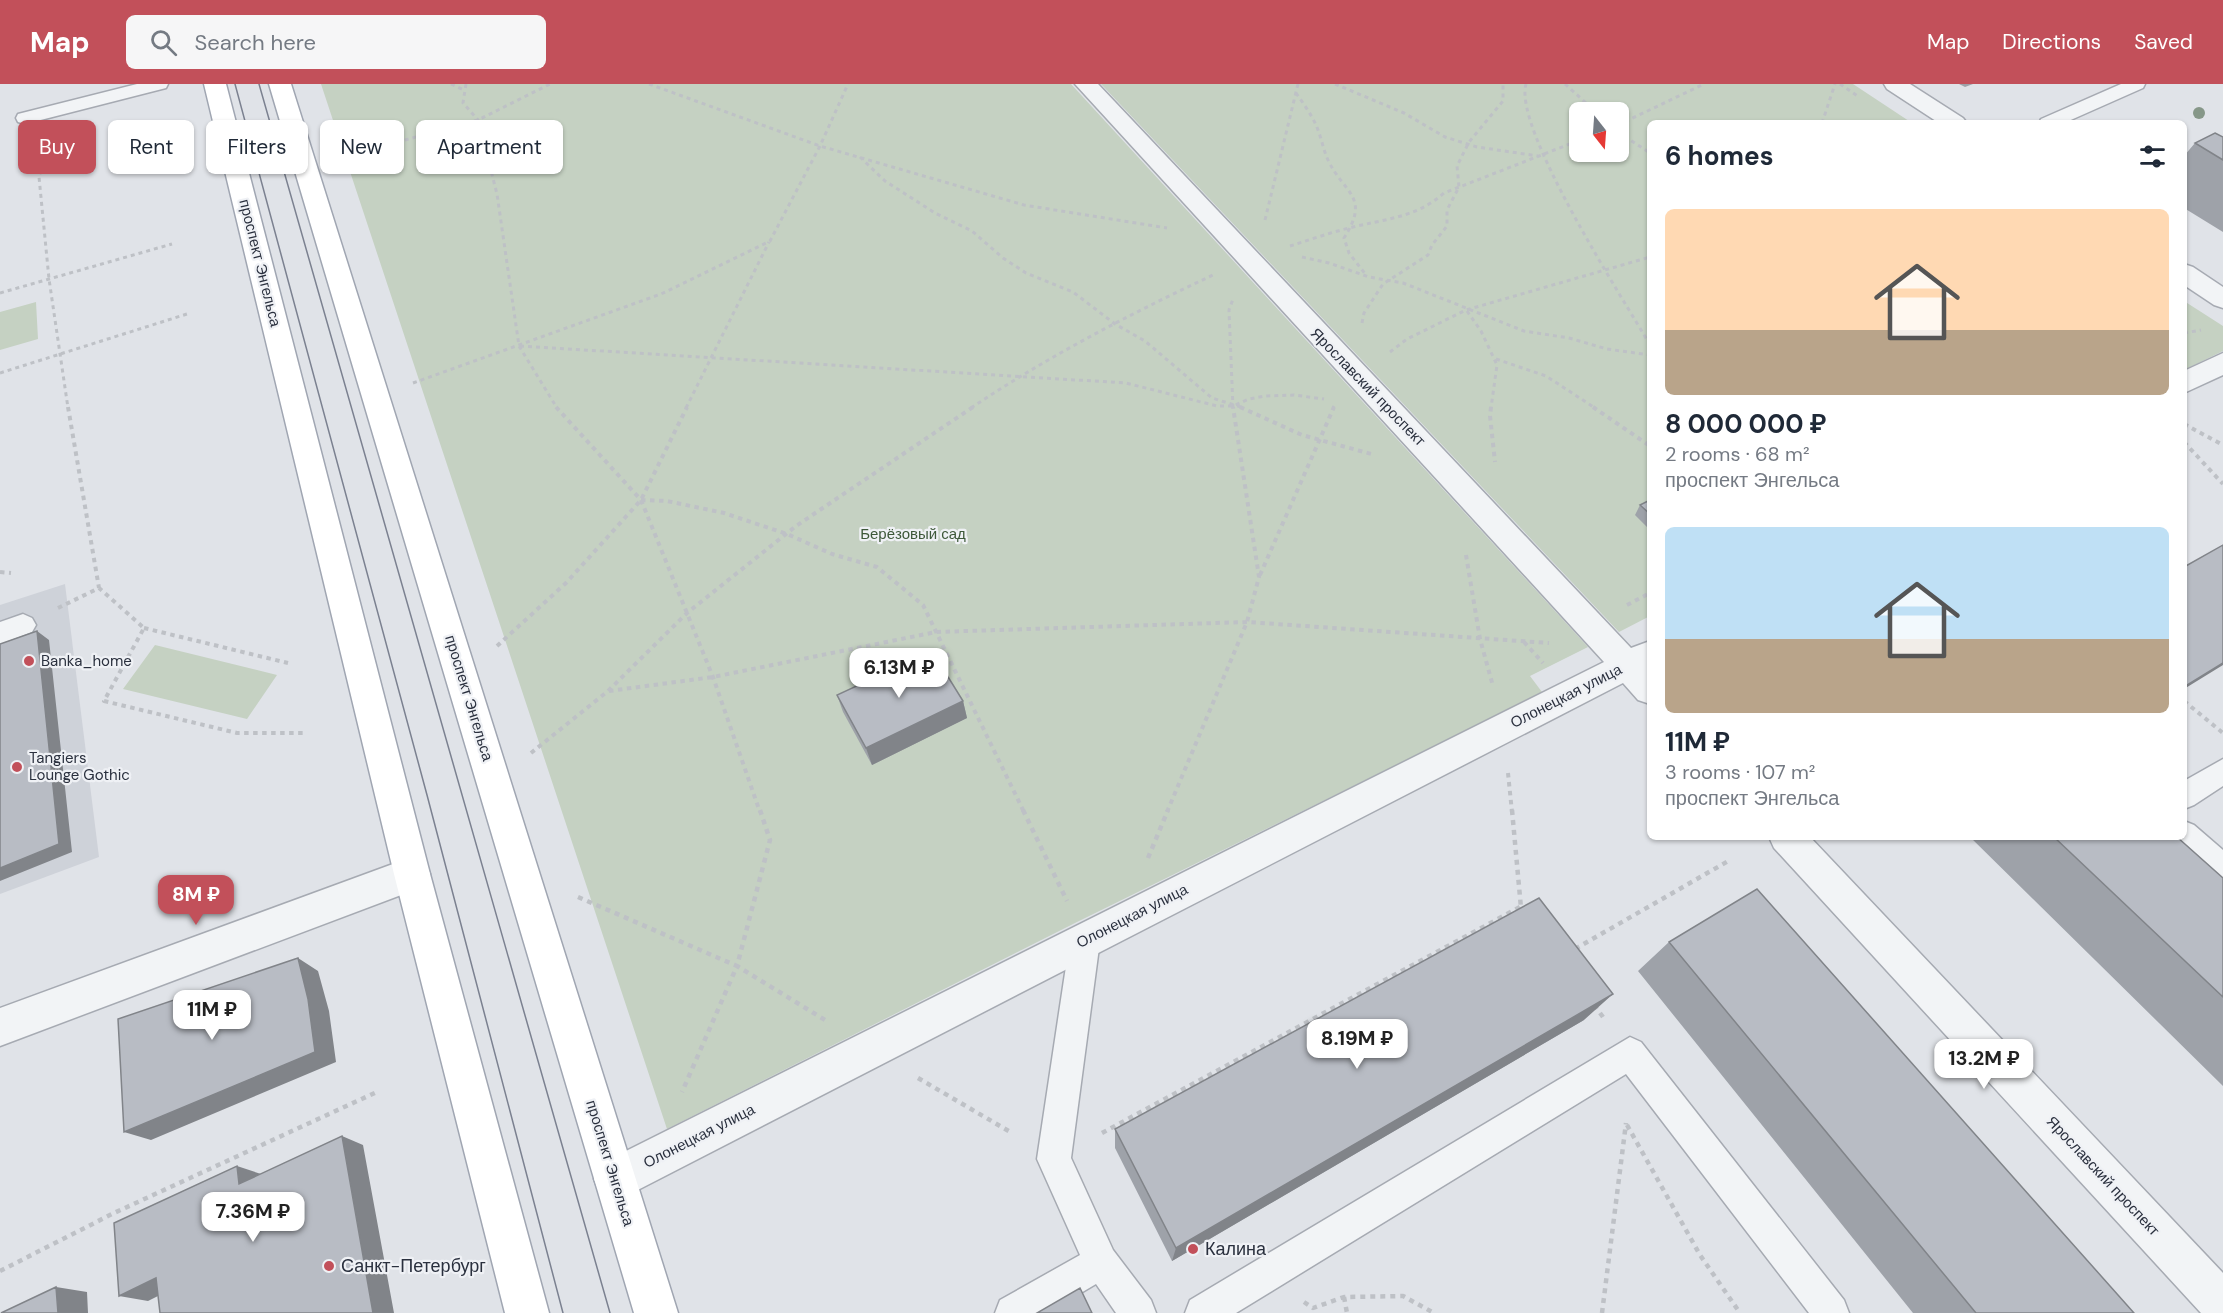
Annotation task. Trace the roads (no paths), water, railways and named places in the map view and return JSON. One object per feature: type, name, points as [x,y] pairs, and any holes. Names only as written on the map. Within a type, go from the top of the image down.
[{"type":"main road","name":"проспект Энгельса","points":[[216,84],[412,874],[527,1313]]},
{"type":"main road","name":"проспект Энгельса","points":[[280,84],[656,1313]]},
{"type":"street","name":"Ярославский проспект","points":[[1086,84],[1226,237],[1251,257],[1349,386],[1498,527],[1631,662]]},
{"type":"street","points":[[1895,84],[1950,120]]},
{"type":"street","points":[[2187,275],[2223,299]]},
{"type":"street","points":[[2187,381],[2223,363]]},
{"type":"street","name":"Олонецкая улица","points":[[615,1179],[1631,662]]},
{"type":"street","name":"Ярославский проспект","points":[[1790,840],[2223,1305]]},
{"type":"street","points":[[0,1027],[412,874]]},
{"type":"lane","points":[[25,118],[159,84]]},
{"type":"lane","points":[[2055,120],[2136,84]]},
{"type":"lane","points":[[2187,794],[2223,771]]},
{"type":"lane","points":[[2187,837],[2223,869]]},
{"type":"lane","points":[[1085,940],[1054,1158],[1101,1262],[1138,1313]]},
{"type":"lane","points":[[1203,1313],[1616,1061],[1831,1313]]},
{"type":"lane","points":[[1013,1313],[1101,1262]]},
{"type":"tram line","points":[[235,84],[427,795],[563,1313]]},
{"type":"tram line","points":[[259,84],[610,1313]]},
{"type":"place","name":"Banka_home","points":[[29,661]]},
{"type":"place","name":"Tangiers Lounge Gothic","points":[[17,767]]},
{"type":"place","name":"Калина","points":[[1193,1249]]},
{"type":"place","name":"Санкт-Петербург","points":[[329,1266]]},
{"type":"park label","name":"Берёзовый сад","points":[[913,534]]}]
